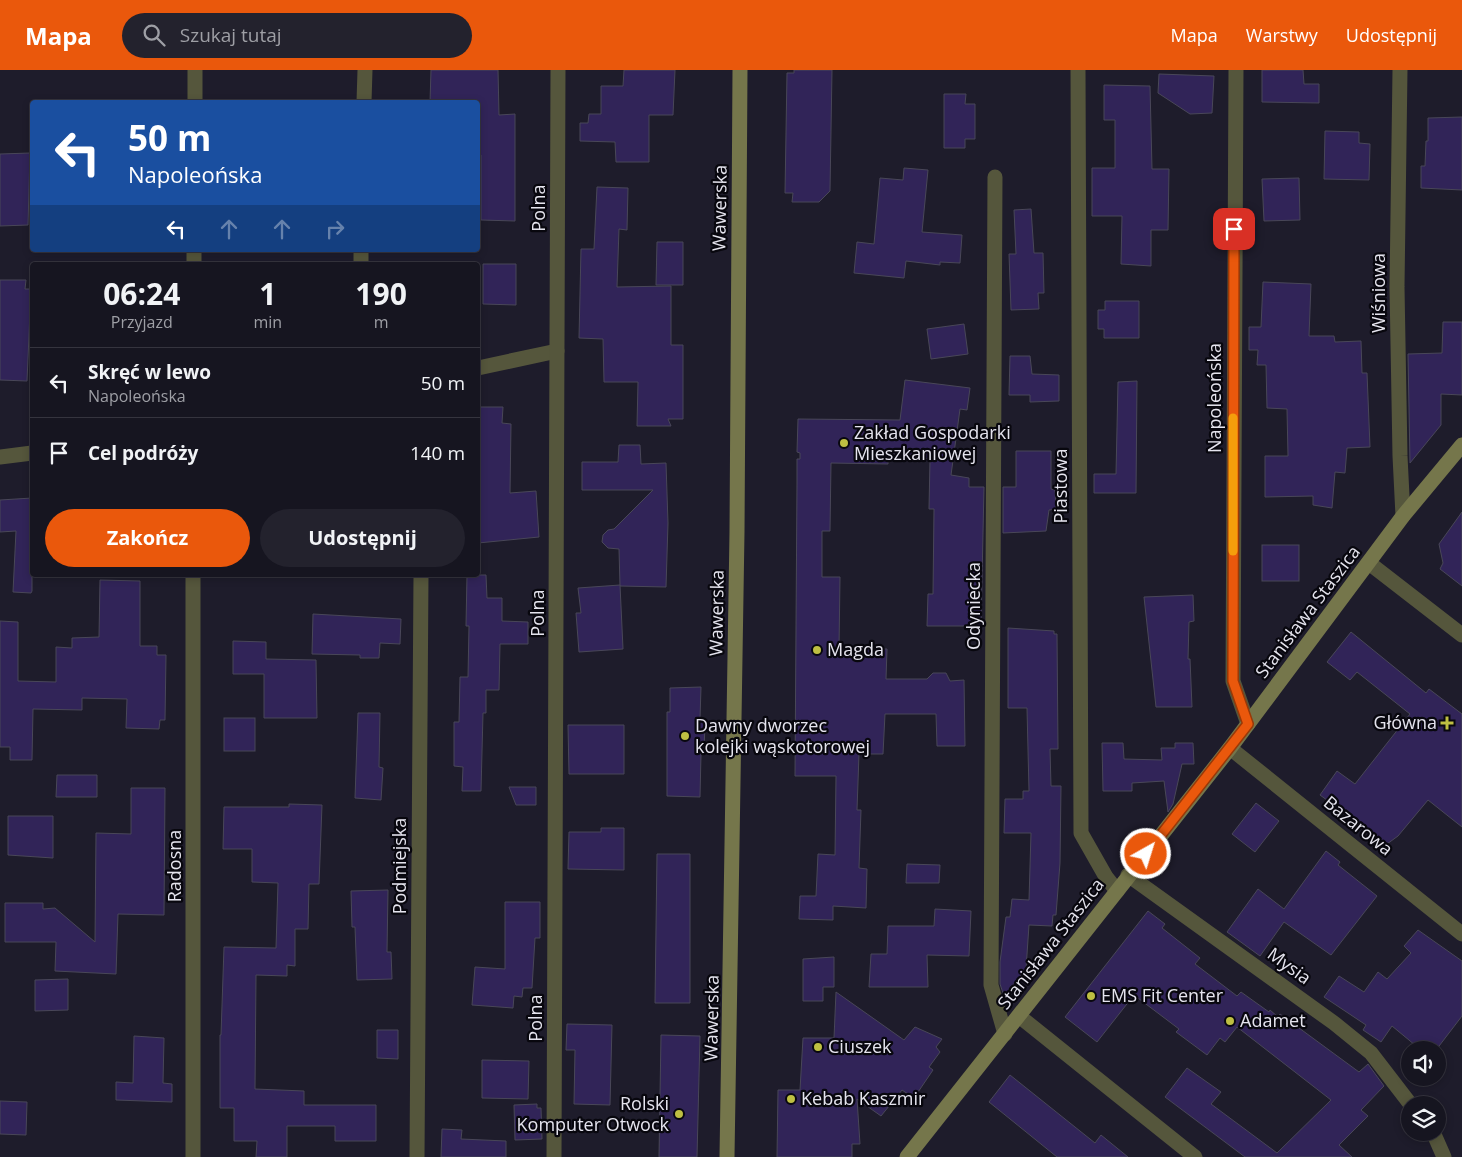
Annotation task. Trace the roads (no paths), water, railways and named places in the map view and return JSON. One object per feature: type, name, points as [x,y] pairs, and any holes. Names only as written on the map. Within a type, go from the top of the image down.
[{"type":"street","points":[[195,100],[196,70]]},
{"type":"street","points":[[364,70],[364,100]]},
{"type":"street","name":"Polna","points":[[554,1157],[558,70]]},
{"type":"street","name":"Wawerska","points":[[727,1157],[737,532],[740,70]]},
{"type":"street","name":"Piastowa","points":[[1078,70],[1081,833],[1106,877],[1117,891]]},
{"type":"street","name":"Napoleońska","points":[[1236,70],[1233,681],[1248,724]]},
{"type":"street","name":"Wiśniowa","points":[[1400,70],[1397,286],[1400,456],[1404,516]]},
{"type":"street","name":"Odyniecka","points":[[995,176],[991,985],[1005,1034]]},
{"type":"street","points":[[480,368],[557,350]]},
{"type":"street","name":"Stanisława Staszica","points":[[908,1157],[1128,875],[1230,748],[1404,516],[1462,445]]},
{"type":"street","points":[[0,457],[30,453]]},
{"type":"street","points":[[1369,563],[1462,635]]},
{"type":"street","name":"Radosna","points":[[193,577],[193,1157]]},
{"type":"street","name":"Podmiejska","points":[[417,1157],[420,577]]},
{"type":"street","name":"Bazarowa","points":[[1230,748],[1462,934]]},
{"type":"street","name":"Mysia","points":[[1128,875],[1334,1023],[1371,1053],[1405,1096]]},
{"type":"street","points":[[1019,1016],[1195,1157]]},
{"type":"street","points":[[1437,1141],[1444,1157]]},
{"type":"place","name":"Zakład Gospodarki Mieszkaniowej","points":[[844,443]]},
{"type":"place","name":"Magda","points":[[817,650]]},
{"type":"place","name":"Główna","points":[[1447,723]]},
{"type":"place","name":"Dawny dworzec kolejki wąskotorowej","points":[[685,736]]},
{"type":"place","name":"EMS Fit Center","points":[[1091,996]]},
{"type":"place","name":"Adamet","points":[[1230,1021]]},
{"type":"place","name":"Ciuszek","points":[[818,1047]]},
{"type":"place","name":"Kebab Kaszmir","points":[[791,1099]]},
{"type":"place","name":"Rolski Komputer Otwock","points":[[679,1114]]}]
